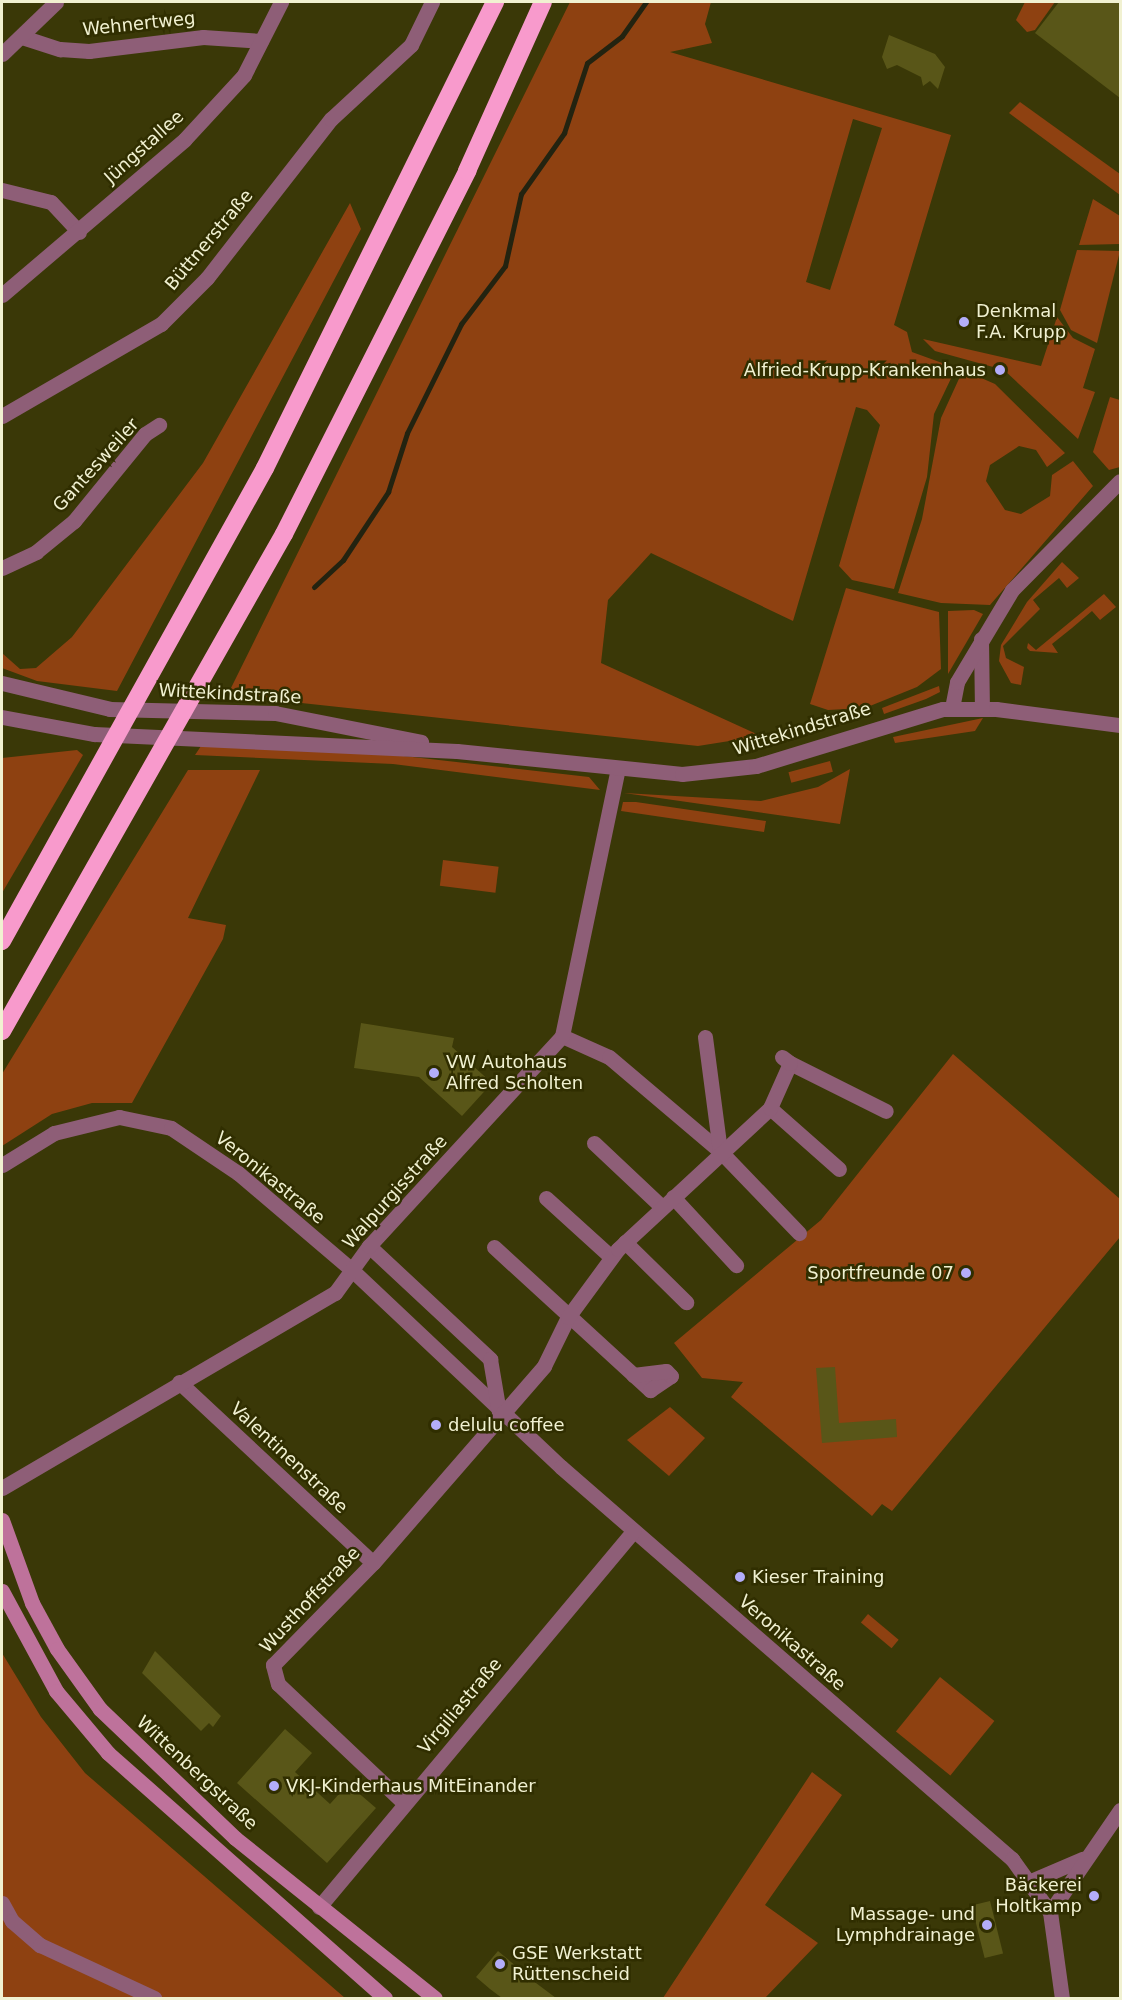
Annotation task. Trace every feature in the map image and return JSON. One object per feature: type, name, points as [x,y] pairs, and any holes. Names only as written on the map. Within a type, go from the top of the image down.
[{"type":"highway","points":[[2,941],[265,468],[495,2]]},
{"type":"highway","points":[[2,1032],[284,534],[467,171],[543,2]]},
{"type":"main road","name":"Wittenbergstraße","points":[[2,1520],[32,1603],[87,1694],[236,1838],[435,1998]]},
{"type":"main road","points":[[2,1591],[56,1691],[108,1753],[386,1998]]},
{"type":"street","points":[[2,54],[56,2]]},
{"type":"street","name":"Jüngstallee","points":[[2,295],[79,232],[185,139],[244,75],[281,2]]},
{"type":"street","name":"Büttnerstraße","points":[[2,416],[161,324],[207,278],[331,119],[411,45],[432,2]]},
{"type":"street","name":"Wehnertweg","points":[[22,37],[60,49],[89,51],[203,37],[261,40]]},
{"type":"street","points":[[2,190],[51,202],[79,232]]},
{"type":"street","name":"Gantesweiler","points":[[2,568],[36,552],[74,521],[145,434],[159,425]]},
{"type":"street","points":[[952,708],[957,682],[981,639],[1040,555],[1120,481]]},
{"type":"street","points":[[981,639],[982,708]]},
{"type":"street","name":"Wittekindstraße","points":[[2,683],[110,709],[216,711],[334,722],[457,751]]},
{"type":"street","name":"Wittekindstraße","points":[[2,717],[94,734],[457,751],[618,769],[694,774],[748,768],[952,708],[982,708],[1120,725]]},
{"type":"street","points":[[618,769],[562,1036],[609,1057],[720,1151],[799,1233]]},
{"type":"street","name":"Walpurgisstraße","points":[[2,1488],[179,1382],[335,1293],[369,1246],[562,1036]]},
{"type":"street","points":[[705,1037],[720,1151]]},
{"type":"street","points":[[839,1169],[771,1108],[786,1060],[886,1111]]},
{"type":"street","name":"Wusthoffstraße","points":[[404,1803],[278,1684],[271,1670],[373,1563],[499,1412],[544,1366],[568,1317],[611,1257],[720,1151],[771,1108]]},
{"type":"street","name":"Veronikastraße","points":[[2,1165],[83,1122],[119,1117],[171,1128],[238,1173],[353,1271],[499,1412],[633,1531],[948,1801],[1031,1881],[1050,1912]]},
{"type":"street","points":[[594,1143],[667,1202],[735,1266]]},
{"type":"street","points":[[546,1198],[611,1257]]},
{"type":"street","points":[[625,1242],[686,1302]]},
{"type":"street","points":[[369,1246],[490,1359],[499,1412]]},
{"type":"street","points":[[494,1247],[633,1375]]},
{"type":"street","name":"Valentinenstraße","points":[[179,1382],[373,1563]]},
{"type":"street","name":"Virgiliastraße","points":[[319,1907],[633,1531]]},
{"type":"street","points":[[1062,1998],[1050,1912],[1082,1859],[1120,1810]]},
{"type":"street","points":[[1031,1881],[1082,1859]]},
{"type":"street","points":[[2,1904],[12,1921],[40,1945],[154,1998]]},
{"type":"shaded area","points":[[570,2],[711,2],[705,24],[712,43],[670,52],[951,135],[894,325],[907,332],[912,352],[956,368],[934,414],[927,477],[894,589],[852,580],[839,566],[880,425],[867,410],[856,407],[793,621],[651,553],[608,600],[601,663],[761,736],[698,746],[283,701],[230,690]],"holes":[[[853,119],[882,128],[830,290],[806,282]]]},
{"type":"shaded area","points":[[1025,2],[1055,2],[1035,30],[1027,32],[1016,20]]},
{"type":"shaded area","points":[[1020,102],[1120,174],[1120,195],[1009,113]]},
{"type":"shaded area","points":[[1093,199],[1120,216],[1120,244],[1079,245]]},
{"type":"shaded area","points":[[350,203],[361,229],[117,691],[37,681],[2,668],[2,653],[20,669],[36,668],[72,637],[203,463]]},
{"type":"shaded area","points":[[1077,250],[1120,251],[1097,343],[1071,330],[1060,310]]},
{"type":"shaded area","points":[[1057,317],[1073,338],[1095,349],[1083,388],[1095,392],[1078,439],[1004,370],[935,351],[923,339],[1041,366]]},
{"type":"shaded area","points":[[963,370],[995,384],[1065,453],[1047,467],[1036,450],[1019,446],[990,465],[986,481],[1005,510],[1021,514],[1050,496],[1052,475],[1073,461],[1093,486],[990,605],[941,603],[898,593],[922,519],[941,418]]},
{"type":"shaded area","points":[[1110,397],[1120,400],[1120,467],[1109,470],[1093,452]]},
{"type":"shaded area","points":[[1062,562],[1079,578],[1067,588],[1059,578],[1033,600],[1040,609],[1003,646],[1006,658],[1024,667],[1021,685],[1011,683],[999,661],[1001,645],[1027,602]]},
{"type":"shaded area","points":[[846,588],[939,612],[941,669],[917,687],[865,708],[828,710],[810,704]]},
{"type":"shaded area","points":[[1104,594],[1116,607],[1100,620],[1092,611],[1052,644],[1058,653],[1030,651],[1027,648],[1028,643],[1036,650]]},
{"type":"shaded area","points":[[974,610],[983,614],[948,674],[948,611]]},
{"type":"shaded area","points":[[939,686],[940,692],[884,714],[882,708]]},
{"type":"shaded area","points":[[983,718],[975,731],[895,743],[893,737]]},
{"type":"shaded area","points":[[201,746],[377,753],[589,777],[600,790],[393,764],[195,755]]},
{"type":"shaded area","points":[[77,750],[83,755],[2,893],[2,758]]},
{"type":"shaded area","points":[[830,761],[833,772],[791,783],[788,772]]},
{"type":"shaded area","points":[[850,769],[840,824],[624,793],[761,801],[818,787]]},
{"type":"shaded area","points":[[188,770],[260,770],[188,918],[226,925],[223,939],[132,1103],[92,1103],[52,1114],[2,1146],[2,1074]]},
{"type":"shaded area","points":[[623,802],[766,821],[764,832],[621,811]]},
{"type":"shaded area","points":[[443,860],[499,867],[495,893],[440,886]]},
{"type":"shaded area","points":[[953,1054],[1120,1199],[1120,1237],[892,1511],[882,1504],[872,1516],[731,1397],[743,1382],[702,1378],[674,1343],[821,1220]]},
{"type":"shaded area","points":[[670,1407],[705,1438],[669,1476],[627,1440]]},
{"type":"shaded area","points":[[868,1614],[899,1640],[892,1648],[861,1622]]},
{"type":"shaded area","points":[[2,1653],[41,1717],[85,1773],[345,1998],[2,1998]]},
{"type":"shaded area","points":[[940,1677],[994,1721],[950,1775],[896,1731]]},
{"type":"shaded area","points":[[812,1772],[842,1795],[765,1905],[818,1943],[765,1998],[663,1998]]},
{"type":"building","points":[[1059,2],[1120,2],[1120,98],[1035,33]]},
{"type":"building","points":[[889,35],[935,54],[945,67],[938,89],[930,81],[923,86],[921,77],[897,65],[887,69],[882,57]]},
{"type":"building","name":"VW Autohaus Alfred Scholten","points":[[361,1023],[454,1038],[452,1047],[492,1083],[462,1116],[419,1077],[354,1068]]},
{"type":"building","points":[[835,1367],[839,1423],[896,1419],[897,1437],[822,1443],[816,1368]]},
{"type":"building","points":[[155,1651],[221,1716],[213,1727],[209,1723],[201,1731],[142,1673]]},
{"type":"building","points":[[285,1729],[312,1753],[295,1772],[330,1804],[348,1784],[376,1808],[327,1863],[237,1783]]},
{"type":"building","name":"Massage- und Lymphdrainage","points":[[990,1901],[1003,1953],[985,1958],[972,1906]]},
{"type":"building","name":"GSE Werkstatt Rüttenscheid","points":[[498,1951],[556,1998],[502,1998],[490,1989],[476,1977]]},
{"type":"waterway","points":[[314,587],[343,560],[388,492],[407,433],[461,324],[505,266],[521,194],[564,133],[587,63],[622,36],[646,2]]},
{"type":"place","name":"Denkmal F.A. Krupp","points":[[964,322]]},
{"type":"place","name":"Alfried-Krupp-Krankenhaus","points":[[1000,370]]},
{"type":"place","name":"VW Autohaus Alfred Scholten","points":[[434,1073]]},
{"type":"place","name":"Sportfreunde 07","points":[[966,1273]]},
{"type":"place","name":"delulu coffee","points":[[436,1425]]},
{"type":"place","name":"Kieser Training","points":[[740,1577]]},
{"type":"place","name":"VKJ-Kinderhaus MitEinander","points":[[274,1786]]},
{"type":"place","name":"Bäckerei Holtkamp","points":[[1094,1896]]},
{"type":"place","name":"Massage- und Lymphdrainage","points":[[987,1925]]},
{"type":"place","name":"GSE Werkstatt Rüttenscheid","points":[[500,1964]]}]
